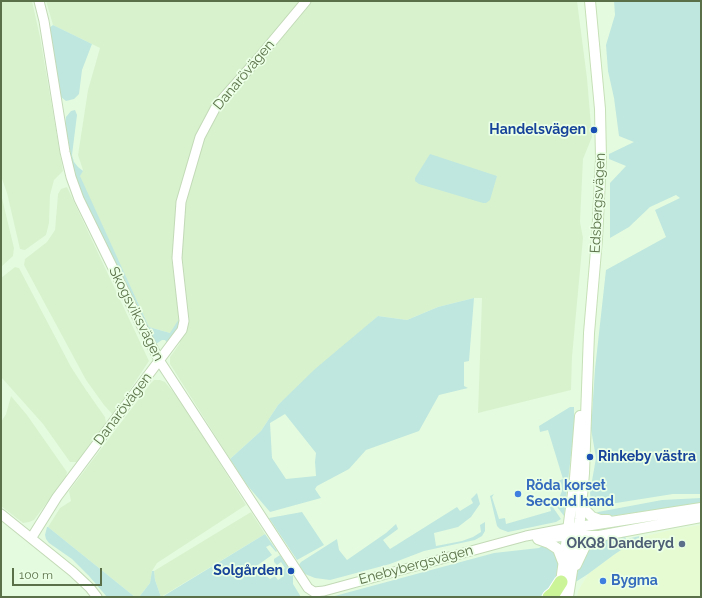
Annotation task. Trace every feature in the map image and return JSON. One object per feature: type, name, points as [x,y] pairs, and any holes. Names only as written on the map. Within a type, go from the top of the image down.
[{"type":"highway","points":[[549,597],[565,584]]},
{"type":"main road","name":"Edsbergsvägen","points":[[573,532],[582,503],[586,448],[589,333],[597,239],[601,159],[600,109],[590,1]]},
{"type":"main road","name":"Edsbergsvägen","points":[[573,532],[575,478],[585,357],[589,333]]},
{"type":"main road","points":[[582,503],[589,515],[594,518],[600,520],[620,521]]},
{"type":"main road","name":"Enebybergsvägen","points":[[573,532],[620,521],[701,508]]},
{"type":"main road","points":[[649,516],[651,527]]},
{"type":"main road","name":"Enebybergsvägen","points":[[573,532],[599,536],[701,517]]},
{"type":"main road","points":[[563,562],[573,532]]},
{"type":"main road","points":[[565,584],[573,532]]},
{"type":"main road","points":[[559,597],[584,548],[590,541],[599,536]]},
{"type":"main road","points":[[538,539],[556,547],[560,553],[563,562],[568,597]]},
{"type":"street","name":"Skogsviksvägen","points":[[39,1],[44,21],[65,152],[73,183],[82,206],[132,309],[159,360],[303,581],[308,588],[314,592]]},
{"type":"street","name":"Danarövägen","points":[[32,537],[57,497],[182,330],[184,320],[177,258],[181,202],[200,136],[217,105],[306,1]]},
{"type":"street","points":[[1,514],[32,537],[74,572],[97,597]]},
{"type":"street","name":"Enebybergsvägen","points":[[496,544],[538,539],[573,532]]},
{"type":"street","name":"Enebybergsvägen","points":[[314,592],[526,536],[573,532]]},
{"type":"shaded area","points":[[1,1],[32,1],[40,37],[63,171],[54,180],[50,195],[49,223],[46,235],[25,250],[20,249],[7,193],[1,176]]},
{"type":"shaded area","points":[[46,1],[577,1],[587,78],[592,137],[583,159],[580,222],[583,238],[572,357],[571,390],[478,413],[482,298],[474,298],[438,307],[407,320],[378,316],[278,405],[261,431],[230,459],[170,364],[170,357],[180,343],[170,333],[149,327],[79,176],[83,170],[78,155],[88,90],[100,48],[53,25]]},
{"type":"shaded area","points":[[614,1],[701,1],[701,494],[673,494],[591,507],[590,492],[596,458],[591,429],[595,369],[606,270],[666,237],[655,210],[680,198],[676,195],[650,207],[629,227],[610,238],[610,183],[626,166],[609,159],[609,154],[634,142],[619,136],[614,98],[608,71],[606,45],[615,15]]},
{"type":"shaded area","points":[[53,25],[92,44],[82,70],[79,94],[74,99],[66,101],[61,97],[49,28]]},
{"type":"shaded area","points":[[75,110],[77,115],[72,155],[74,162],[83,171],[80,176],[149,327],[170,333],[179,319],[178,328],[168,344],[165,340],[162,340],[156,344],[79,188],[65,125],[66,117],[71,111]]},
{"type":"shaded area","points":[[430,154],[497,176],[490,200],[483,203],[419,184],[415,181],[415,178]]},
{"type":"shaded area","points":[[67,187],[149,361],[113,415],[86,380],[24,265],[25,259],[47,242],[55,230],[58,194],[61,189]]},
{"type":"shaded area","points":[[1,194],[14,248],[13,256],[1,267]]},
{"type":"shaded area","points":[[15,267],[19,268],[71,367],[105,417],[106,423],[78,462],[70,462],[43,424],[1,377],[1,278]]},
{"type":"shaded area","points":[[474,298],[469,361],[464,362],[464,386],[468,388],[439,395],[419,431],[366,450],[349,469],[317,486],[315,489],[321,498],[270,512],[247,485],[230,459],[261,431],[278,405],[315,369],[378,316],[407,320],[438,307]],"holes":[[[285,414],[316,453],[316,476],[286,479],[272,458],[270,423]]]},
{"type":"shaded area","points":[[154,380],[165,382],[182,403],[246,505],[157,563],[152,571],[150,583],[139,597],[135,597],[48,527],[60,508],[71,501],[69,491]]},
{"type":"shaded area","points":[[11,396],[27,415],[67,472],[66,477],[34,520],[23,523],[1,506],[1,422],[6,414]]},
{"type":"shaded area","points":[[570,407],[574,407],[574,429],[564,516],[555,504],[558,501],[562,491],[561,483],[558,481],[563,479],[548,430],[540,432],[539,426]]},
{"type":"shaded area","points":[[477,493],[480,504],[471,517],[458,527],[434,533],[436,546],[462,541],[481,532],[480,525],[485,522],[485,531],[482,536],[475,540],[424,551],[390,564],[330,580],[315,578],[305,574],[299,565],[301,562],[337,539],[339,550],[347,560],[386,533],[396,524],[398,529],[383,540],[390,549],[457,507],[460,511],[473,503],[471,499]]},
{"type":"shaded area","points":[[494,494],[492,497],[499,519],[505,518],[506,524],[551,511],[550,507],[552,506],[561,519],[556,522],[508,532],[497,526],[490,496]]},
{"type":"shaded area","points":[[701,498],[701,503],[605,517],[594,514],[662,500]]},
{"type":"shaded area","points":[[251,512],[265,534],[161,597],[155,580],[154,571]]},
{"type":"shaded area","points":[[302,512],[324,545],[297,560],[269,518]]},
{"type":"shaded area","points":[[701,525],[701,597],[577,597],[578,591],[588,574],[641,537]]},
{"type":"shaded area","points":[[47,527],[135,597],[107,597],[72,559],[49,543],[45,535]]},
{"type":"shaded area","points":[[265,534],[277,551],[276,552],[270,545],[266,547],[272,555],[255,567],[270,579],[275,576],[278,580],[284,576],[281,571],[285,568],[281,562],[277,565],[274,562],[274,559],[280,555],[293,575],[293,584],[301,597],[162,597]]},
{"type":"shaded area","points":[[624,534],[626,539],[641,537],[574,583],[583,555],[598,540]]},
{"type":"shaded area","points":[[542,546],[550,547],[557,552],[560,561],[558,578],[552,589],[539,597],[331,597],[494,553],[539,548]]},
{"type":"shaded area","points":[[152,571],[154,571],[155,580],[161,597],[139,597],[150,583]]},
{"type":"place","name":"Handelsvägen","points":[[594,130]]},
{"type":"place","name":"Rinkeby västra","points":[[590,457]]},
{"type":"place","name":"Röda korset Second hand","points":[[518,494]]},
{"type":"place","name":"OKQ8 Danderyd","points":[[682,544]]},
{"type":"place","name":"Solgården","points":[[291,571]]},
{"type":"place","name":"Bygma","points":[[603,581]]}]
